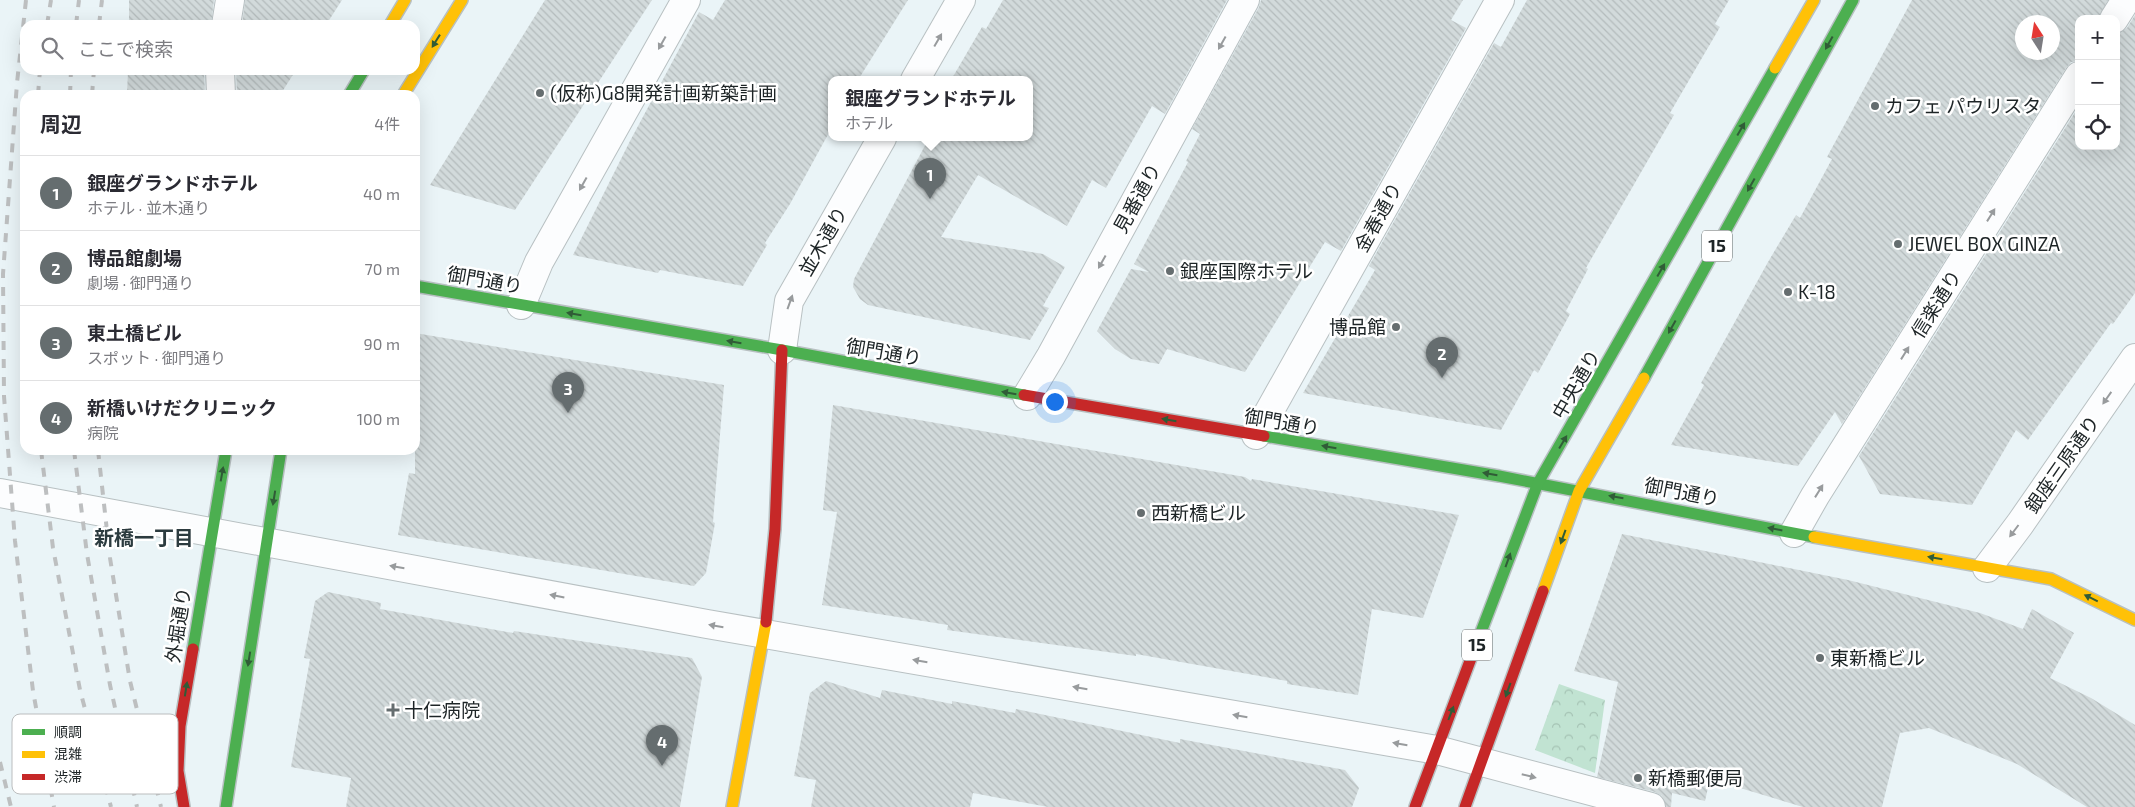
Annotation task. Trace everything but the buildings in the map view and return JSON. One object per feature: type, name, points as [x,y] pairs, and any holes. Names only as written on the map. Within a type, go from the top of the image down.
[{"type":"main road","points":[[393,20],[405,0]]},
{"type":"main road","points":[[420,68],[462,0]]},
{"type":"main road","name":"中央通り","points":[[1415,807],[1538,483],[1814,0]]},
{"type":"main road","name":"15","points":[[1465,807],[1580,491],[1624,415],[1852,0]]},
{"type":"main road","points":[[352,90],[361,75]]},
{"type":"main road","points":[[406,90],[415,75]]},
{"type":"main road","name":"御門通り","points":[[420,287],[782,350],[1027,396],[1538,483],[1794,533],[2051,578],[2135,620]]},
{"type":"main road","points":[[732,807],[764,634],[776,514],[782,350]]},
{"type":"main road","name":"外堀通り","points":[[184,807],[178,771],[180,726],[225,455]]},
{"type":"main road","points":[[226,807],[280,455]]},
{"type":"street","points":[[227,20],[230,0]]},
{"type":"street","points":[[521,305],[539,262],[686,0]]},
{"type":"street","points":[[917,76],[961,0]]},
{"type":"street","name":"見番通り","points":[[1027,396],[1051,356],[1246,0]]},
{"type":"street","name":"金春通り","points":[[1256,435],[1500,0]]},
{"type":"street","points":[[2117,15],[2126,0]]},
{"type":"street","points":[[220,75],[221,90]]},
{"type":"street","name":"信楽通り","points":[[1794,533],[1815,496],[2075,82]]},
{"type":"street","name":"並木通り","points":[[782,350],[789,301],[880,141]]},
{"type":"street","name":"銀座三原通り","points":[[1987,568],[2020,524],[2135,358]]},
{"type":"street","points":[[0,493],[764,634],[1437,750],[1482,764],[1651,807]]},
{"type":"green space","points":[[1559,684],[1605,700],[1595,773],[1535,750]]},
{"type":"railway","points":[[24,20],[26,0]]},
{"type":"railway","points":[[48,20],[51,0]]},
{"type":"railway","points":[[77,20],[79,0]]},
{"type":"railway","points":[[100,20],[102,0]]},
{"type":"railway","points":[[20,55],[3,274],[4,396],[15,541],[37,714]]},
{"type":"railway","points":[[38,90],[40,75]]},
{"type":"railway","points":[[70,90],[71,75]]},
{"type":"railway","points":[[92,90],[94,75]]},
{"type":"railway","points":[[42,455],[53,548],[80,690],[86,714]]},
{"type":"railway","points":[[75,455],[87,554],[116,714]]},
{"type":"railway","points":[[99,455],[110,558],[130,681],[138,714]]},
{"type":"railway","points":[[0,762],[11,807]]},
{"type":"railway","points":[[52,794],[54,807]]},
{"type":"railway","points":[[108,794],[111,807]]},
{"type":"railway","points":[[134,794],[137,807]]},
{"type":"railway","points":[[158,794],[161,807]]},
{"type":"traffic: fast","points":[[1644,378],[1853,0]]},
{"type":"traffic: fast","points":[[1473,653],[1538,483],[1775,68]]},
{"type":"traffic: fast","points":[[352,90],[361,75]]},
{"type":"traffic: fast","points":[[420,287],[782,350],[1024,395]]},
{"type":"traffic: fast","points":[[1264,436],[1499,476],[1814,537]]},
{"type":"traffic: fast","points":[[193,649],[225,455]]},
{"type":"traffic: fast","points":[[226,807],[280,455]]},
{"type":"traffic: slow","points":[[393,20],[405,0]]},
{"type":"traffic: slow","points":[[420,68],[462,0]]},
{"type":"traffic: slow","points":[[1775,68],[1814,0]]},
{"type":"traffic: slow","points":[[406,90],[415,75]]},
{"type":"traffic: slow","points":[[1543,591],[1579,491],[1644,378]]},
{"type":"traffic: slow","points":[[1814,537],[2051,579],[2135,620]]},
{"type":"traffic: slow","points":[[732,807],[766,622]]},
{"type":"traffic: jam","points":[[766,622],[775,529],[782,350]]},
{"type":"traffic: jam","points":[[1024,395],[1264,436]]},
{"type":"traffic: jam","points":[[1465,807],[1543,591]]},
{"type":"traffic: jam","points":[[184,807],[178,771],[180,726],[193,649]]},
{"type":"traffic: jam","points":[[1415,807],[1473,653]]},
{"type":"place","name":"(仮称)G8開発計画新築計画","points":[[540,93]]},
{"type":"place","name":"カフェ パウリスタ","points":[[1875,106]]},
{"type":"place","name":"銀座グランドホテル","points":[[930,199]]},
{"type":"place","name":"JEWEL BOX GINZA","points":[[1898,244]]},
{"type":"place","name":"銀座国際ホテル","points":[[1170,271]]},
{"type":"place","name":"K-18","points":[[1788,292]]},
{"type":"place","name":"博品館","points":[[1396,327]]},
{"type":"place","name":"博品館劇場","points":[[1442,378]]},
{"type":"place","name":"東土橋ビル","points":[[568,413]]},
{"type":"place","name":"西新橋ビル","points":[[1141,513]]},
{"type":"place","name":"東新橋ビル","points":[[1820,658]]},
{"type":"place","name":"十仁病院","points":[[393,710]]},
{"type":"place","name":"新橋いけだクリニック","points":[[662,766]]},
{"type":"place","name":"新橋郵便局","points":[[1638,778]]},
{"type":"district","name":"新橋一丁目","points":[[144,538]]}]
